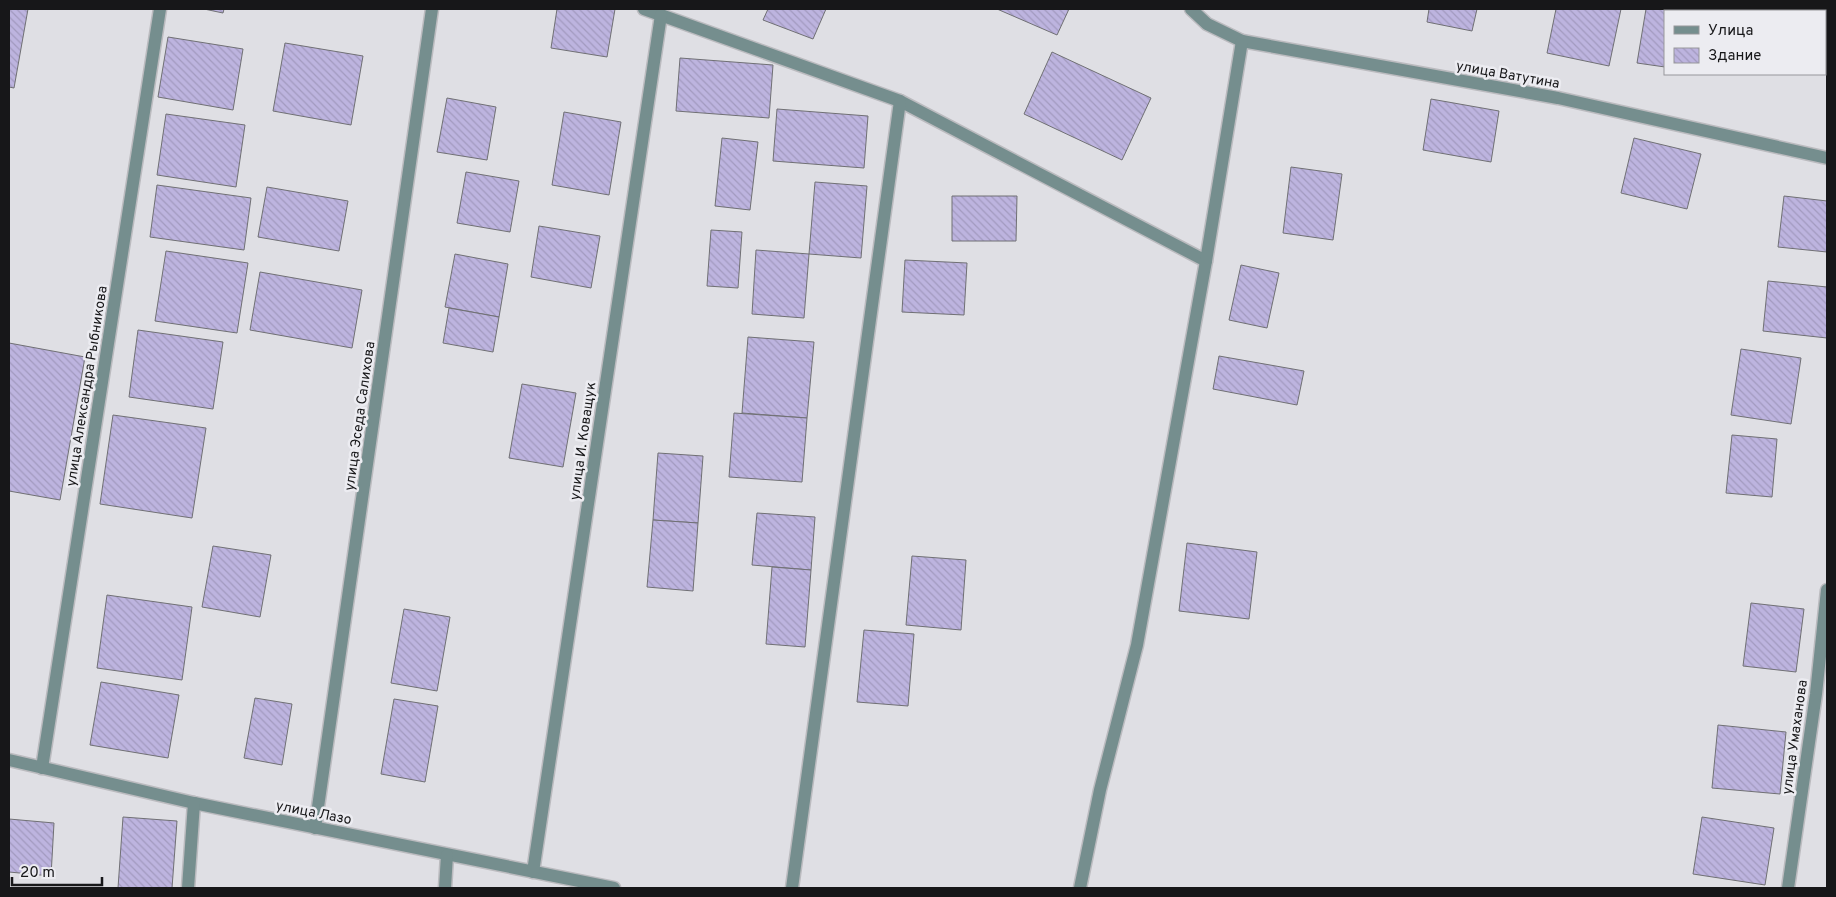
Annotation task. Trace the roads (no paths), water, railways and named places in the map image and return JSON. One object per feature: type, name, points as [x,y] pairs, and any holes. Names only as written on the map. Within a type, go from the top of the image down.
[{"type":"street","name":"улица Александра Рыбникова","points":[[42,768],[160,9]]},
{"type":"street","name":"улица Эседа Салихова","points":[[315,828],[432,9]]},
{"type":"street","points":[[644,9],[900,101],[1206,261]]},
{"type":"street","name":"улица Ватутина","points":[[1191,9],[1207,24],[1242,41],[1558,98],[1827,158]]},
{"type":"street","name":"улица И. Коващук","points":[[533,872],[661,15]]},
{"type":"street","points":[[1080,888],[1100,790],[1137,645],[1206,261],[1242,41]]},
{"type":"street","points":[[792,888],[900,101]]},
{"type":"street","name":"улица Умаханова","points":[[1788,888],[1822,695],[1827,590]]},
{"type":"street","name":"улица Лазо","points":[[9,760],[194,803],[614,888]]},
{"type":"street","points":[[188,888],[194,803]]},
{"type":"street","points":[[444,888],[447,854]]}]
